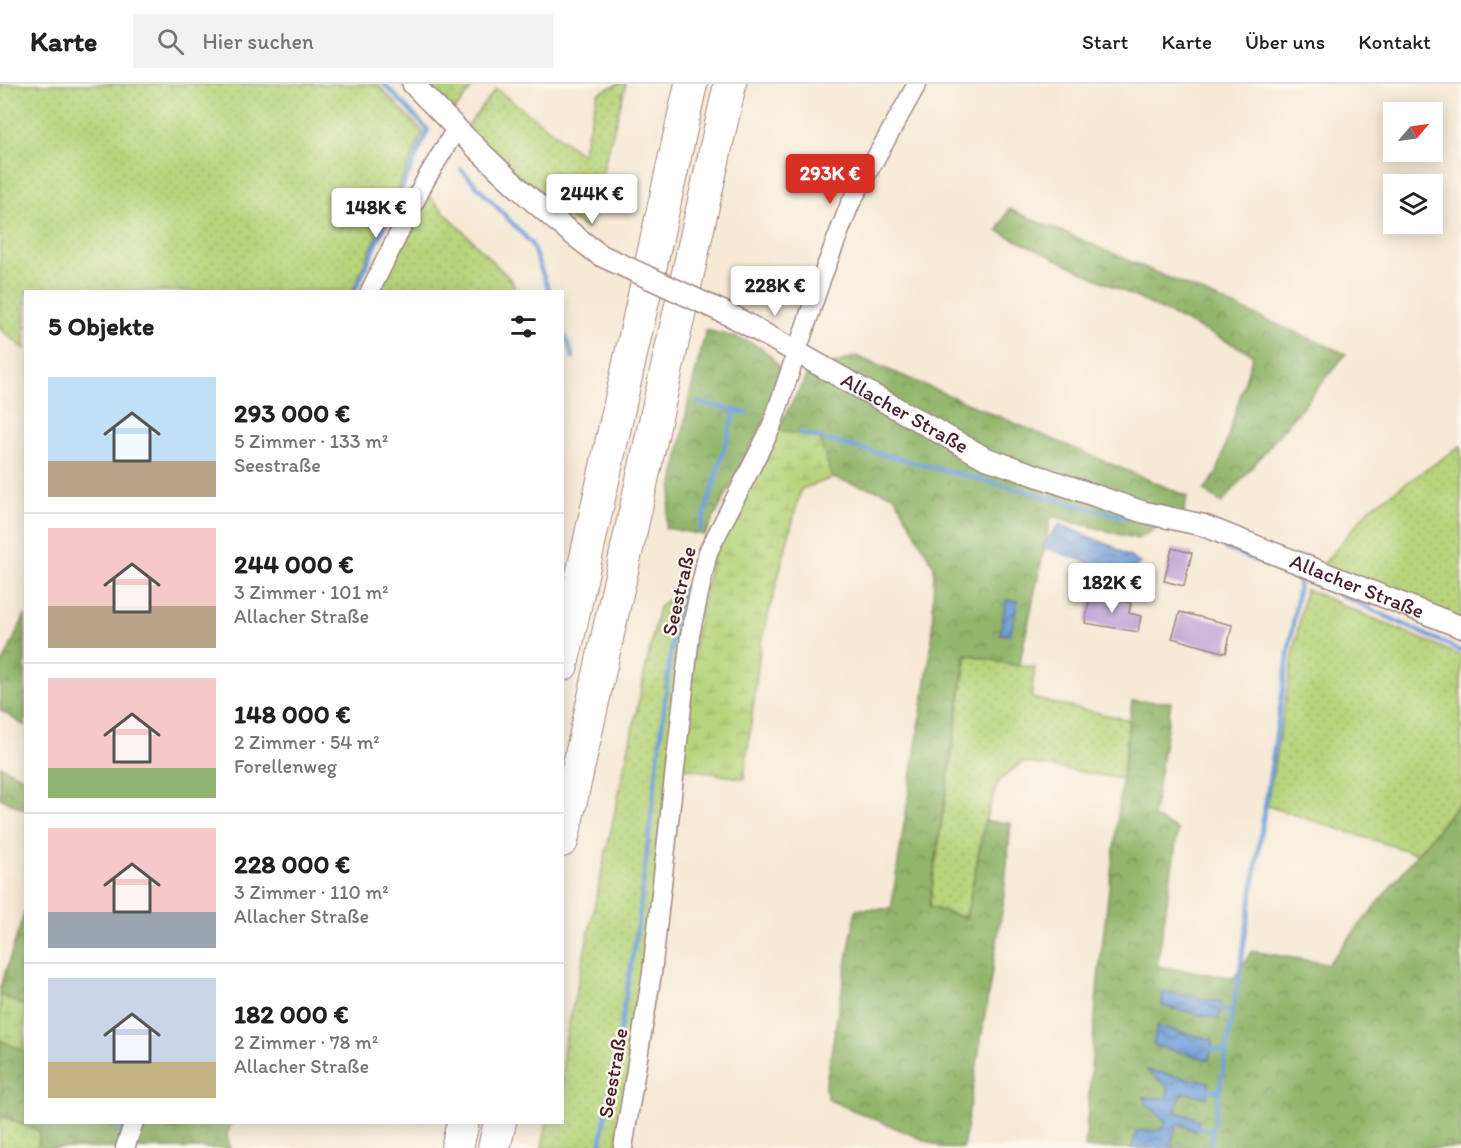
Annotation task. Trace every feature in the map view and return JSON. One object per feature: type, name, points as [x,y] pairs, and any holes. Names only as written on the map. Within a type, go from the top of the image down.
[{"type":"highway","points":[[564,656],[691,84]]},
{"type":"highway","points":[[564,832],[730,84]]},
{"type":"highway","points":[[457,1148],[463,1124]]},
{"type":"highway","points":[[494,1148],[500,1124]]},
{"type":"street","name":"Allacher Straße","points":[[413,84],[456,129],[560,226],[600,255],[734,317],[985,458],[1143,512],[1202,525],[1461,627]]},
{"type":"street","name":"Seestraße","points":[[623,1148],[652,973],[692,624],[708,552],[771,428],[850,204],[885,136],[917,84]]},
{"type":"street","points":[[370,290],[426,179],[456,129]]},
{"type":"street","points":[[125,1148],[133,1124]]},
{"type":"green space","points":[[0,84],[377,84],[423,132],[352,290],[24,290],[24,348],[0,329]]},
{"type":"green space","points":[[427,84],[475,84],[454,111]]},
{"type":"green space","points":[[618,84],[626,84],[587,229],[558,211],[465,129],[496,89],[582,154],[598,93]]},
{"type":"green space","points":[[429,196],[512,281],[516,290],[378,290],[413,213]]},
{"type":"green space","points":[[1009,209],[1346,354],[1222,503],[1204,491],[1217,473],[1253,354],[998,231]]},
{"type":"green space","points":[[706,330],[758,346],[774,360],[780,369],[767,416],[705,535],[665,528],[690,394]]},
{"type":"green space","points":[[856,356],[1187,496],[1184,513],[1137,539],[1051,516],[1019,666],[966,654],[929,907],[966,918],[985,821],[1011,823],[1003,905],[963,1148],[943,1148],[829,1100],[825,1088],[856,909],[891,909],[932,642],[934,567],[894,495],[832,478],[820,439],[777,430],[808,373]]},
{"type":"green space","points":[[777,430],[820,439],[832,478],[801,489],[761,643],[744,779],[681,767],[695,636],[712,556]]},
{"type":"green space","points":[[1461,446],[1461,622],[1322,566],[1370,508]]},
{"type":"green space","points":[[689,583],[652,930],[616,1148],[542,1148],[547,1124],[564,1124],[564,1047],[659,607]]},
{"type":"green space","points":[[1305,589],[1461,656],[1461,800],[1417,854],[1267,806]]},
{"type":"green space","points":[[24,617],[24,725],[0,710],[0,669]]},
{"type":"green space","points":[[967,654],[1018,666],[1035,667],[1031,698],[1129,720],[1122,779],[1022,762],[998,782],[985,821],[966,918],[929,907]]},
{"type":"green space","points":[[1132,701],[1171,702],[1153,817],[1178,830],[1157,966],[1234,978],[1252,951],[1328,964],[1461,800],[1461,1148],[1085,1148],[1098,979]]},
{"type":"green space","points":[[0,766],[24,778],[24,810],[0,798]]},
{"type":"green space","points":[[24,914],[24,1006],[0,995],[0,988]]},
{"type":"green space","points":[[0,995],[24,1006],[24,1051],[0,1040]]},
{"type":"green space","points":[[0,1040],[24,1051],[24,1124],[230,1124],[227,1135],[230,1148],[38,1148],[39,1131],[0,1115]]},
{"type":"green space","points":[[0,1115],[39,1131],[38,1148],[0,1148]]},
{"type":"water","points":[[1059,524],[1112,546],[1140,563],[1125,575],[1042,547]]},
{"type":"water","points":[[1006,600],[1018,601],[1010,635],[1000,634]]},
{"type":"water","points":[[1163,991],[1222,1002],[1219,1019],[1162,1006]]},
{"type":"water","points":[[1157,1026],[1213,1040],[1209,1060],[1153,1045]]},
{"type":"water","points":[[1146,1070],[1209,1082],[1207,1098],[1183,1092],[1175,1111],[1199,1120],[1195,1131],[1178,1123],[1170,1145],[1176,1148],[1131,1148],[1137,1131],[1162,1130],[1166,1121],[1147,1105],[1144,1097],[1167,1098],[1168,1088]]},
{"type":"building","points":[[1172,548],[1192,553],[1184,586],[1164,581]]},
{"type":"building","points":[[1090,596],[1131,603],[1129,613],[1141,616],[1138,632],[1085,623]]},
{"type":"building","points":[[1180,612],[1232,625],[1226,653],[1172,638]]},
{"type":"waterway","points":[[355,290],[428,130],[384,84]]},
{"type":"waterway","points":[[461,169],[531,243],[549,290]]},
{"type":"waterway","points":[[564,333],[573,358]]},
{"type":"waterway","points":[[696,402],[747,413]]},
{"type":"waterway","points":[[700,530],[735,411]]},
{"type":"waterway","points":[[800,433],[1128,518]]},
{"type":"waterway","points":[[1226,549],[1321,586],[1461,651]]},
{"type":"waterway","points":[[1210,1148],[1243,951],[1300,578]]},
{"type":"waterway","points":[[600,1148],[639,918],[674,624],[683,588]]},
{"type":"waterway","points":[[1221,1009],[1233,1012]]},
{"type":"waterway","points":[[1211,1049],[1226,1052]]},
{"type":"waterway","points":[[1208,1089],[1219,1092]]},
{"type":"waterway","points":[[120,1134],[123,1124]]},
{"type":"waterway","points":[[1197,1127],[1213,1131]]}]
